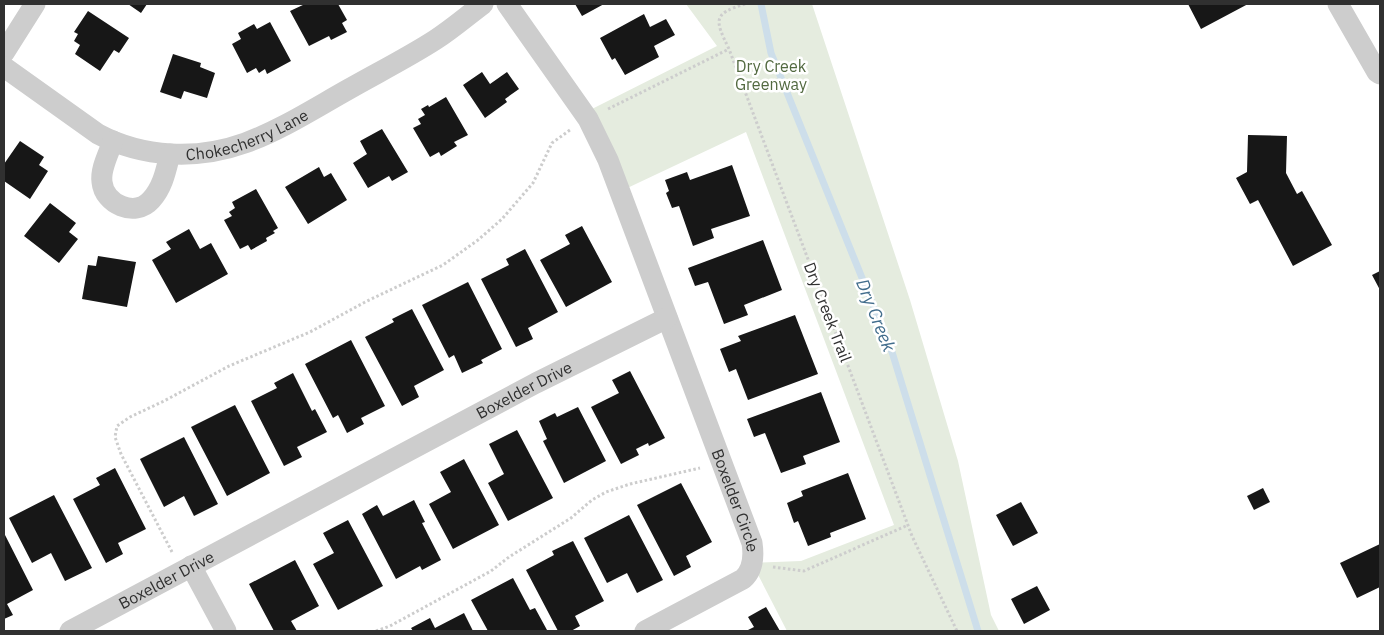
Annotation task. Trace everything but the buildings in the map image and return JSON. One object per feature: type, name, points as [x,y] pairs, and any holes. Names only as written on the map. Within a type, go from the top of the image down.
[{"type":"street","points":[[4,53],[35,4]]},
{"type":"street","name":"Chokecherry Lane","points":[[4,67],[98,134],[113,141],[140,150],[170,154],[199,153],[243,144],[304,114],[432,42],[483,4]]},
{"type":"street","points":[[508,4],[588,119],[621,190],[667,318]]},
{"type":"street","points":[[1338,4],[1377,72],[1380,74]]},
{"type":"street","points":[[113,141],[103,171],[102,183],[109,197],[115,203],[125,208],[140,207],[152,199],[164,176],[170,154]]},
{"type":"street","name":"Boxelder Circle","points":[[646,631],[743,579],[752,563],[752,543],[667,318]]},
{"type":"street","name":"Boxelder Drive","points":[[70,631],[527,388],[667,318]]},
{"type":"street","points":[[187,568],[226,631]]},
{"type":"path","name":"Dry Creek Trail","points":[[745,4],[724,11],[718,20],[719,27],[908,525],[957,631]]},
{"type":"path","points":[[187,568],[121,454],[115,437],[117,426],[130,417],[229,366],[310,332],[376,297],[443,265],[496,225],[533,183],[552,143],[588,119],[728,49]]},
{"type":"path","points":[[376,631],[398,622],[491,572],[509,557],[572,518],[592,500],[606,492],[630,484],[722,462]]},
{"type":"path","points":[[752,563],[804,571],[908,525]]},
{"type":"green space","name":"Dry Creek Greenway","points":[[686,4],[812,4],[910,300],[958,461],[991,615],[999,631],[787,631],[752,563],[801,561],[894,525],[746,132],[621,191],[584,113],[717,46]]},
{"type":"waterway","name":"Dry Creek","points":[[761,4],[771,53],[892,352],[978,631]]}]
